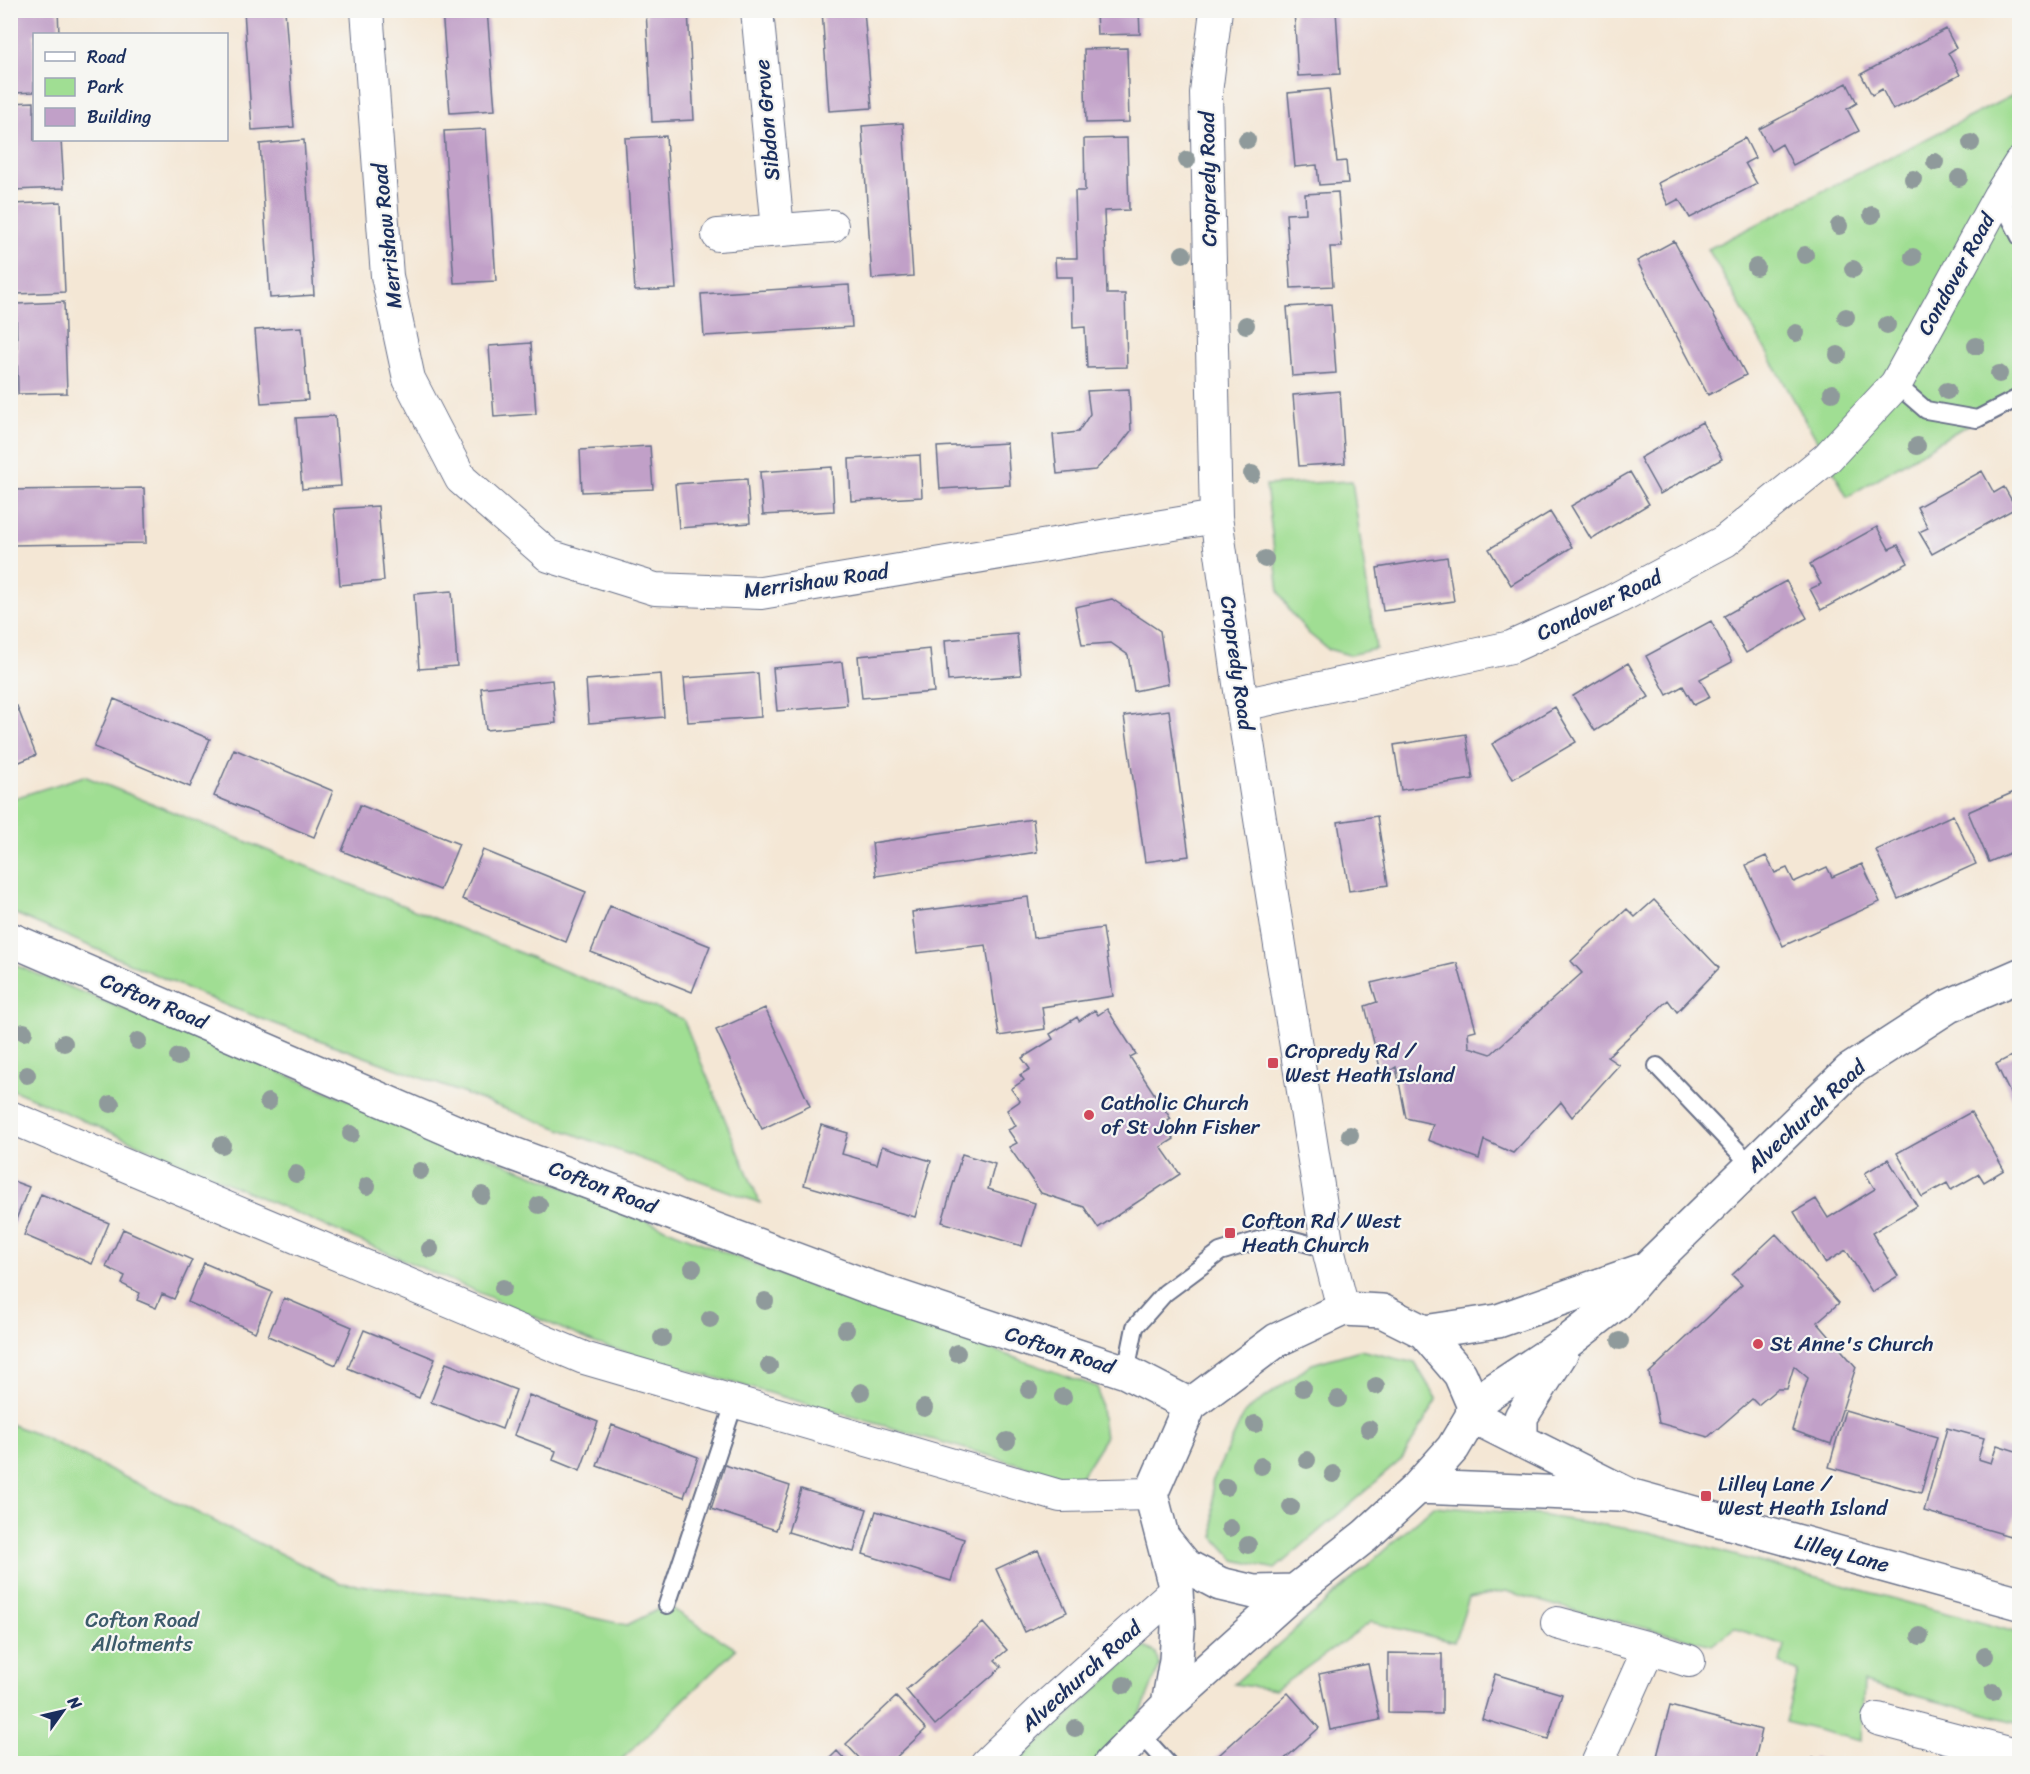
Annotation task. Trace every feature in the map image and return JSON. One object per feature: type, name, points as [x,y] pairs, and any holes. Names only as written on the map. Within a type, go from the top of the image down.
[{"type":"street","name":"Merrishaw Road","points":[[367,10],[387,276],[409,379],[461,479],[549,556],[655,589],[761,592],[1216,517]]},
{"type":"street","name":"Sibdon Grove","points":[[757,10],[778,230]]},
{"type":"street","name":"Cropredy Road","points":[[1216,10],[1206,93],[1216,517],[1242,705],[1328,1250],[1343,1309]]},
{"type":"street","name":"Condover Road","points":[[1242,705],[1511,647],[1612,601],[1725,541],[1827,458],[1896,384],[1999,196],[2019,164]]},
{"type":"street","points":[[718,236],[832,226]]},
{"type":"street","name":"Cofton Road","points":[[15,948],[465,1136],[867,1286],[1125,1372],[1190,1405]]},
{"type":"street","name":"Alvechurch Road","points":[[1473,1410],[1570,1341],[1616,1304],[1646,1269],[1850,1070],[1949,1006],[2019,975]]},
{"type":"street","points":[[10,1117],[584,1358],[1060,1496],[1151,1494],[1190,1405],[1277,1340],[1343,1309],[1382,1311],[1424,1332],[1460,1374],[1473,1410],[1453,1448],[1418,1486],[1365,1536],[1295,1592],[1168,1705],[1110,1764]]},
{"type":"street","name":"Alvechurch Road","points":[[1424,1332],[1498,1321],[1646,1269]]},
{"type":"street","name":"Alvechurch Road","points":[[1521,1442],[1521,1417],[1570,1341]]},
{"type":"street","name":"Lilley Lane","points":[[1473,1410],[1521,1442],[1629,1495],[2019,1603]]},
{"type":"street","name":"Lilley Lane","points":[[1418,1486],[1629,1495]]},
{"type":"street","name":"Alvechurch Road","points":[[1151,1494],[1176,1590],[1178,1628],[1176,1660],[1168,1705]]},
{"type":"street","points":[[1164,1539],[1186,1566],[1220,1584],[1254,1592],[1295,1592]]},
{"type":"street","name":"Alvechurch Road","points":[[986,1764],[1042,1710],[1176,1590]]},
{"type":"street","points":[[1557,1623],[1689,1661]]},
{"type":"street","points":[[1597,1764],[1649,1648]]},
{"type":"street","points":[[1878,1719],[2019,1756]]},
{"type":"lane","name":"Condover Road","points":[[1999,196],[2019,237]]},
{"type":"lane","points":[[1896,384],[1926,410],[1977,418],[2019,397]]},
{"type":"lane","points":[[1657,1066],[1752,1166]]},
{"type":"lane","points":[[1125,1372],[1135,1327],[1165,1293],[1221,1252],[1275,1235],[1328,1250]]},
{"type":"lane","points":[[667,1605],[735,1401]]},
{"type":"lane","points":[[1140,1733],[1168,1764]]},
{"type":"green space","points":[[2019,92],[2019,163],[1999,196],[2019,237],[2019,397],[1977,419],[1847,497],[1708,249]]},
{"type":"green space","points":[[1352,481],[1376,649],[1349,655],[1328,649],[1308,633],[1290,611],[1279,591],[1266,485]]},
{"type":"green space","points":[[84,776],[683,1019],[760,1203],[230,1007],[11,912],[11,799]]},
{"type":"green space","points":[[10,963],[781,1275],[1098,1387],[1105,1438],[1078,1481],[597,1344],[11,1089]]},
{"type":"green space","points":[[1360,1350],[1415,1363],[1437,1400],[1402,1459],[1275,1569],[1235,1560],[1214,1537],[1212,1482],[1245,1412],[1312,1364]]},
{"type":"green space","name":"Cofton Road Allotments","points":[[10,1424],[39,1435],[340,1583],[518,1602],[627,1625],[667,1605],[736,1649],[618,1763],[11,1763]]},
{"type":"green space","points":[[1434,1506],[1538,1515],[1649,1532],[2019,1633],[2019,1723],[1864,1682],[1861,1741],[1785,1722],[1798,1672],[1780,1663],[1784,1645],[1734,1628],[1712,1645],[1506,1591],[1469,1598],[1454,1642],[1371,1622],[1275,1690],[1234,1684]]},
{"type":"green space","points":[[1143,1646],[1156,1653],[1160,1665],[1136,1725],[1097,1763],[1016,1764]]},
{"type":"building","points":[[12,10],[58,10],[59,33],[33,33],[33,92],[15,93]]},
{"type":"building","points":[[244,10],[285,10],[294,127],[252,130]]},
{"type":"building","points":[[442,10],[487,10],[495,110],[450,113]]},
{"type":"building","points":[[646,10],[688,10],[694,120],[652,122]]},
{"type":"building","points":[[822,10],[864,10],[872,108],[829,111]]},
{"type":"building","points":[[1096,10],[1139,10],[1140,34],[1097,35]]},
{"type":"building","points":[[1294,10],[1336,10],[1340,74],[1298,76]]},
{"type":"building","points":[[1946,29],[1956,48],[1948,53],[1960,75],[1893,110],[1882,89],[1872,95],[1861,74]]},
{"type":"building","points":[[1127,48],[1129,122],[1086,123],[1084,49]]},
{"type":"building","points":[[1847,83],[1857,103],[1847,109],[1859,131],[1793,165],[1782,144],[1771,151],[1759,129]]},
{"type":"building","points":[[1329,89],[1337,162],[1346,161],[1348,183],[1319,185],[1317,165],[1295,167],[1288,93]]},
{"type":"building","points":[[33,102],[33,141],[61,141],[64,188],[13,190],[10,103]]},
{"type":"building","points":[[903,123],[913,276],[872,279],[862,126]]},
{"type":"building","points":[[486,129],[496,281],[454,283],[444,131]]},
{"type":"building","points":[[666,136],[676,289],[635,291],[625,138]]},
{"type":"building","points":[[1127,138],[1129,210],[1104,211],[1107,294],[1125,294],[1127,367],[1087,368],[1085,327],[1073,328],[1072,277],[1056,277],[1055,258],[1077,258],[1075,191],[1085,191],[1084,139]]},
{"type":"building","points":[[1745,138],[1755,158],[1745,163],[1757,184],[1690,218],[1679,199],[1668,205],[1658,183]]},
{"type":"building","points":[[304,140],[314,295],[270,298],[260,144]]},
{"type":"building","points":[[1338,192],[1342,247],[1330,247],[1333,286],[1291,288],[1286,214],[1306,213],[1305,194]]},
{"type":"building","points":[[61,202],[65,292],[16,294],[12,204]]},
{"type":"building","points":[[1674,241],[1746,375],[1708,395],[1637,261]]},
{"type":"building","points":[[849,285],[852,327],[704,336],[701,294]]},
{"type":"building","points":[[64,302],[67,393],[18,394],[16,304]]},
{"type":"building","points":[[1331,304],[1336,373],[1292,376],[1287,307]]},
{"type":"building","points":[[302,327],[308,400],[261,403],[255,330]]},
{"type":"building","points":[[531,343],[536,414],[494,417],[489,346]]},
{"type":"building","points":[[1129,389],[1131,431],[1117,449],[1095,470],[1057,474],[1053,435],[1078,432],[1090,414],[1087,391]]},
{"type":"building","points":[[1340,391],[1345,463],[1299,466],[1293,395]]},
{"type":"building","points":[[335,416],[341,486],[302,489],[296,418]]},
{"type":"building","points":[[1702,422],[1722,459],[1660,494],[1640,458]]},
{"type":"building","points":[[1007,443],[1010,485],[940,489],[937,447]]},
{"type":"building","points":[[650,446],[653,489],[582,492],[580,450]]},
{"type":"building","points":[[920,455],[922,497],[851,501],[849,459]]},
{"type":"building","points":[[832,467],[834,511],[763,515],[760,472]]},
{"type":"building","points":[[1982,471],[1994,493],[2004,487],[2016,508],[1932,554],[1919,532],[1928,528],[1917,507]]},
{"type":"building","points":[[1630,472],[1649,504],[1591,539],[1571,506]]},
{"type":"building","points":[[747,479],[750,523],[679,528],[675,484]]},
{"type":"building","points":[[144,488],[146,543],[10,545],[10,490]]},
{"type":"building","points":[[378,506],[384,581],[340,585],[334,509]]},
{"type":"building","points":[[1550,512],[1572,547],[1511,585],[1489,549]]},
{"type":"building","points":[[1877,527],[1889,549],[1898,545],[1908,563],[1821,610],[1810,589],[1821,584],[1810,564]]},
{"type":"building","points":[[1447,557],[1454,601],[1383,611],[1377,568]]},
{"type":"building","points":[[1786,581],[1807,618],[1746,653],[1724,616]]},
{"type":"building","points":[[452,591],[457,666],[419,669],[414,594]]},
{"type":"building","points":[[1112,599],[1160,631],[1168,684],[1134,691],[1128,655],[1111,643],[1082,645],[1075,607]]},
{"type":"building","points":[[1711,621],[1732,662],[1700,679],[1710,697],[1694,705],[1683,686],[1667,695],[1646,656]]},
{"type":"building","points":[[1017,634],[1021,675],[948,681],[945,640]]},
{"type":"building","points":[[930,649],[934,692],[862,698],[858,656]]},
{"type":"building","points":[[842,662],[847,705],[777,711],[773,668]]},
{"type":"building","points":[[1628,663],[1649,697],[1595,731],[1573,696]]},
{"type":"building","points":[[758,673],[761,717],[688,722],[684,678]]},
{"type":"building","points":[[661,674],[664,717],[589,723],[586,680]]},
{"type":"building","points":[[552,680],[556,723],[486,730],[481,688]]},
{"type":"building","points":[[114,699],[210,739],[190,787],[94,747]]},
{"type":"building","points":[[17,706],[36,755],[10,766],[10,708]]},
{"type":"building","points":[[1555,707],[1576,742],[1513,779],[1492,744]]},
{"type":"building","points":[[1169,710],[1189,856],[1145,862],[1124,716]]},
{"type":"building","points":[[1466,734],[1473,779],[1401,790],[1394,745]]},
{"type":"building","points":[[234,749],[333,791],[314,837],[214,796]]},
{"type":"building","points":[[2019,790],[2019,849],[1989,862],[1968,812]]},
{"type":"building","points":[[360,805],[459,844],[440,890],[342,851]]},
{"type":"building","points":[[1953,815],[1976,864],[1898,899],[1876,850]]},
{"type":"building","points":[[1377,816],[1388,885],[1349,891],[1338,822]]},
{"type":"building","points":[[1033,819],[1037,852],[876,876],[872,843]]},
{"type":"building","points":[[483,850],[586,892],[566,942],[462,899]]},
{"type":"building","points":[[1766,856],[1775,873],[1787,868],[1794,882],[1827,867],[1832,877],[1862,864],[1880,902],[1783,946],[1746,865]]},
{"type":"building","points":[[1028,897],[1033,938],[1103,928],[1113,996],[1042,1007],[1045,1029],[999,1036],[986,945],[917,953],[912,912]]},
{"type":"building","points":[[1654,900],[1719,968],[1677,1012],[1668,1000],[1607,1057],[1619,1065],[1572,1117],[1561,1102],[1513,1153],[1484,1140],[1479,1159],[1428,1140],[1433,1124],[1406,1118],[1396,1067],[1382,1076],[1365,1006],[1377,1002],[1371,983],[1457,963],[1476,1030],[1468,1032],[1469,1047],[1491,1054],[1582,973],[1571,961],[1627,909],[1635,917]]},
{"type":"building","points":[[610,906],[710,946],[692,992],[591,952]]},
{"type":"building","points":[[765,1008],[810,1106],[762,1129],[716,1030]]},
{"type":"building","name":"Catholic Church of St John Fisher","points":[[1107,1009],[1136,1054],[1130,1057],[1171,1119],[1163,1124],[1174,1139],[1161,1147],[1180,1174],[1098,1228],[1084,1207],[1041,1193],[1009,1147],[1017,1143],[1008,1130],[1016,1126],[1007,1110],[1020,1101],[1011,1089],[1024,1080],[1020,1075],[1030,1069],[1022,1058],[1053,1039],[1050,1034],[1077,1017],[1079,1021],[1095,1010],[1098,1015]]},
{"type":"building","points":[[2019,1052],[2019,1112],[1996,1064]]},
{"type":"building","points":[[1971,1112],[2004,1170],[1984,1182],[1979,1174],[1951,1190],[1947,1183],[1922,1197],[1897,1153]]},
{"type":"building","points":[[821,1125],[848,1133],[842,1154],[877,1164],[882,1146],[931,1161],[915,1217],[804,1185]]},
{"type":"building","points":[[962,1154],[995,1164],[988,1189],[1035,1203],[1022,1246],[942,1222]]},
{"type":"building","points":[[1888,1159],[1917,1206],[1872,1233],[1898,1276],[1872,1292],[1846,1250],[1825,1263],[1794,1212],[1816,1199],[1828,1218],[1875,1189],[1865,1173]]},
{"type":"building","points":[[10,1180],[29,1187],[13,1227],[10,1226]]},
{"type":"building","points":[[41,1194],[109,1223],[92,1264],[24,1235]]},
{"type":"building","points":[[123,1229],[192,1260],[174,1299],[162,1294],[156,1308],[137,1300],[140,1293],[122,1284],[125,1276],[106,1267]]},
{"type":"building","name":"St Anne's Church","points":[[1776,1234],[1839,1303],[1817,1322],[1856,1367],[1831,1444],[1792,1430],[1808,1378],[1794,1366],[1787,1389],[1777,1389],[1758,1405],[1752,1399],[1708,1437],[1659,1423],[1649,1373],[1742,1285],[1732,1275]]},
{"type":"building","points":[[204,1263],[272,1292],[255,1332],[188,1302]]},
{"type":"building","points":[[284,1298],[352,1327],[336,1365],[268,1336]]},
{"type":"building","points":[[364,1330],[435,1359],[419,1398],[348,1368]]},
{"type":"building","points":[[446,1363],[516,1390],[502,1429],[431,1402]]},
{"type":"building","points":[[529,1395],[598,1422],[580,1471],[553,1460],[556,1451],[514,1435]]},
{"type":"building","points":[[1845,1410],[1937,1437],[1921,1493],[1829,1467]]},
{"type":"building","points":[[612,1425],[698,1457],[684,1497],[597,1466]]},
{"type":"building","points":[[1947,1428],[1984,1438],[1978,1459],[1991,1463],[1997,1445],[2019,1452],[2016,1481],[2019,1483],[2019,1501],[2010,1536],[1924,1511]]},
{"type":"building","points":[[725,1465],[790,1486],[776,1530],[711,1509]]},
{"type":"building","points":[[801,1489],[867,1509],[854,1552],[788,1532]]},
{"type":"building","points":[[876,1511],[964,1539],[951,1581],[863,1554]]},
{"type":"building","points":[[1038,1550],[1067,1612],[1025,1632],[996,1569]]},
{"type":"building","points":[[983,1623],[1007,1650],[995,1660],[1002,1667],[935,1725],[906,1690]]},
{"type":"building","points":[[1388,1653],[1442,1654],[1442,1714],[1388,1713]]},
{"type":"building","points":[[1368,1664],[1380,1720],[1330,1730],[1319,1674]]},
{"type":"building","points":[[1495,1674],[1562,1694],[1548,1739],[1482,1719]]},
{"type":"building","points":[[1288,1693],[1319,1728],[1279,1764],[1209,1764]]},
{"type":"building","points":[[896,1697],[926,1729],[889,1764],[865,1764],[846,1744]]},
{"type":"building","points":[[1670,1706],[1762,1730],[1754,1764],[1655,1764]]},
{"type":"building","points":[[837,1751],[849,1764],[824,1764]]},
{"type":"building","points":[[1813,1757],[1833,1763],[1833,1764],[1812,1764]]},
{"type":"place","name":"Cropredy Rd / West Heath Island","points":[[1273,1063]]},
{"type":"place","name":"Catholic Church of St John Fisher","points":[[1089,1115]]},
{"type":"place","name":"Cofton Rd / West Heath Church","points":[[1230,1233]]},
{"type":"place","name":"St Anne's Church","points":[[1758,1344]]},
{"type":"place","name":"Lilley Lane / West Heath Island","points":[[1706,1496]]}]
